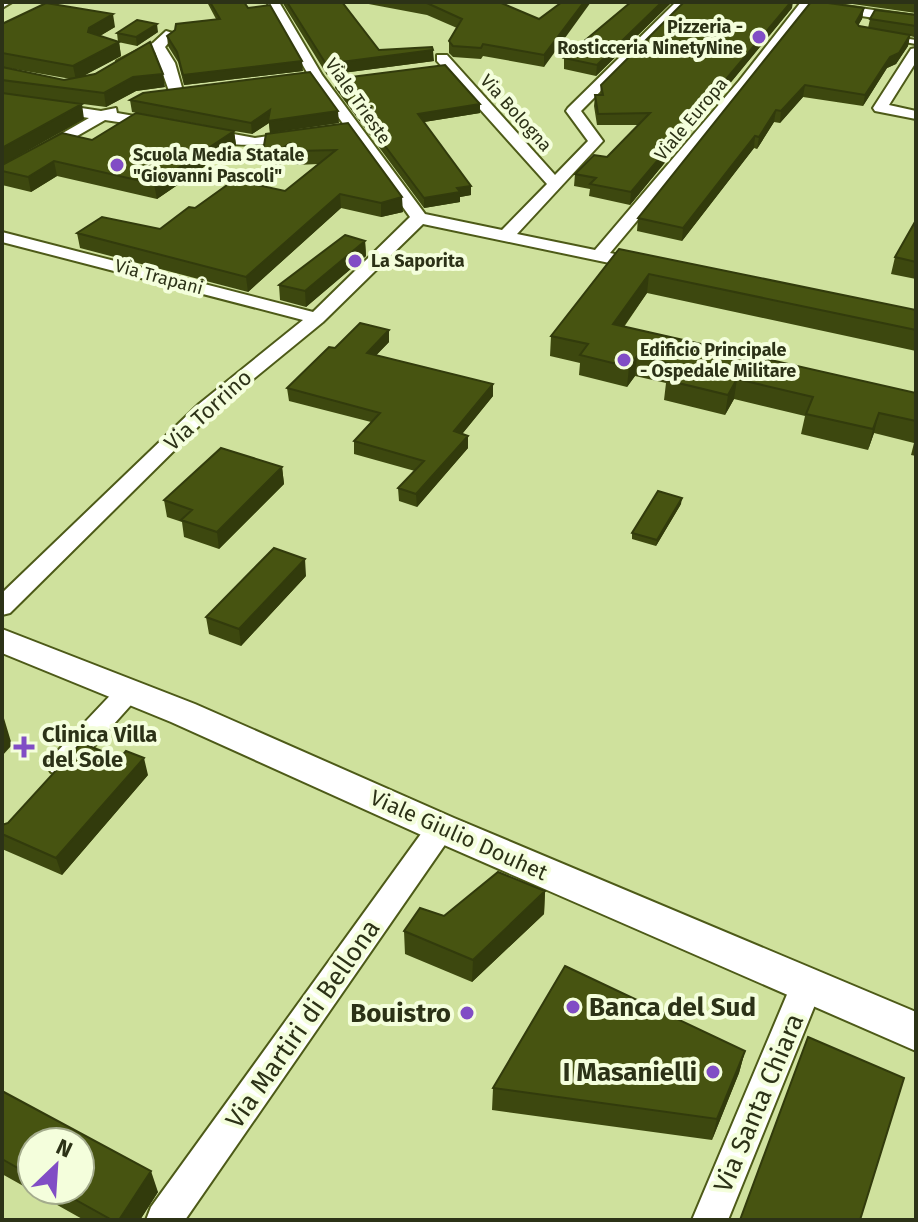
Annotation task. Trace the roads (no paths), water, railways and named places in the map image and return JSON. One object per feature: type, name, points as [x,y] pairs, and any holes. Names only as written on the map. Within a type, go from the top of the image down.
[{"type":"main road","name":"Viale Giulio Douhet","points":[[2,640],[130,690],[441,828],[916,1032]]},
{"type":"street","name":"Viale Trieste","points":[[273,2],[319,79],[419,218]]},
{"type":"street","points":[[506,236],[596,141],[573,111],[683,2]]},
{"type":"street","points":[[800,3],[868,19],[916,20]]},
{"type":"street","name":"Viale Europa","points":[[599,256],[744,84],[800,3]]},
{"type":"street","points":[[111,69],[137,53],[158,46],[170,34]]},
{"type":"street","points":[[158,46],[168,63],[170,92],[191,90]]},
{"type":"street","points":[[112,47],[137,53]]},
{"type":"street","points":[[916,52],[880,108],[916,115]]},
{"type":"street","name":"Via Bologna","points":[[442,64],[555,184]]},
{"type":"street","points":[[2,100],[106,114],[255,142],[355,128]]},
{"type":"street","points":[[2,174],[128,101]]},
{"type":"street","points":[[419,218],[660,268]]},
{"type":"street","name":"Via Torrino","points":[[2,607],[206,408],[317,318],[419,218]]},
{"type":"street","name":"Via Trapani","points":[[2,237],[317,318]]},
{"type":"street","points":[[45,784],[130,690]]},
{"type":"street","name":"Via Martiri di Bellona","points":[[164,1220],[441,828]]},
{"type":"street","name":"Via Santa Chiara","points":[[710,1220],[807,985]]},
{"type":"lane","points":[[890,38],[916,42]]},
{"type":"place","name":"Pizzeria - Rosticceria NinetyNine","points":[[759,37]]},
{"type":"place","name":"Scuola Media Statale \"Giovanni Pascoli\"","points":[[117,165]]},
{"type":"place","name":"La Saporita","points":[[355,261]]},
{"type":"place","name":"Edificio Principale - Ospedale Militare","points":[[624,360]]},
{"type":"place","name":"Clinica Villa del Sole","points":[[24,747]]},
{"type":"place","name":"Banca del Sud","points":[[573,1007]]},
{"type":"place","name":"Bouistro","points":[[467,1013]]},
{"type":"place","name":"I Masanielli","points":[[713,1072]]}]
